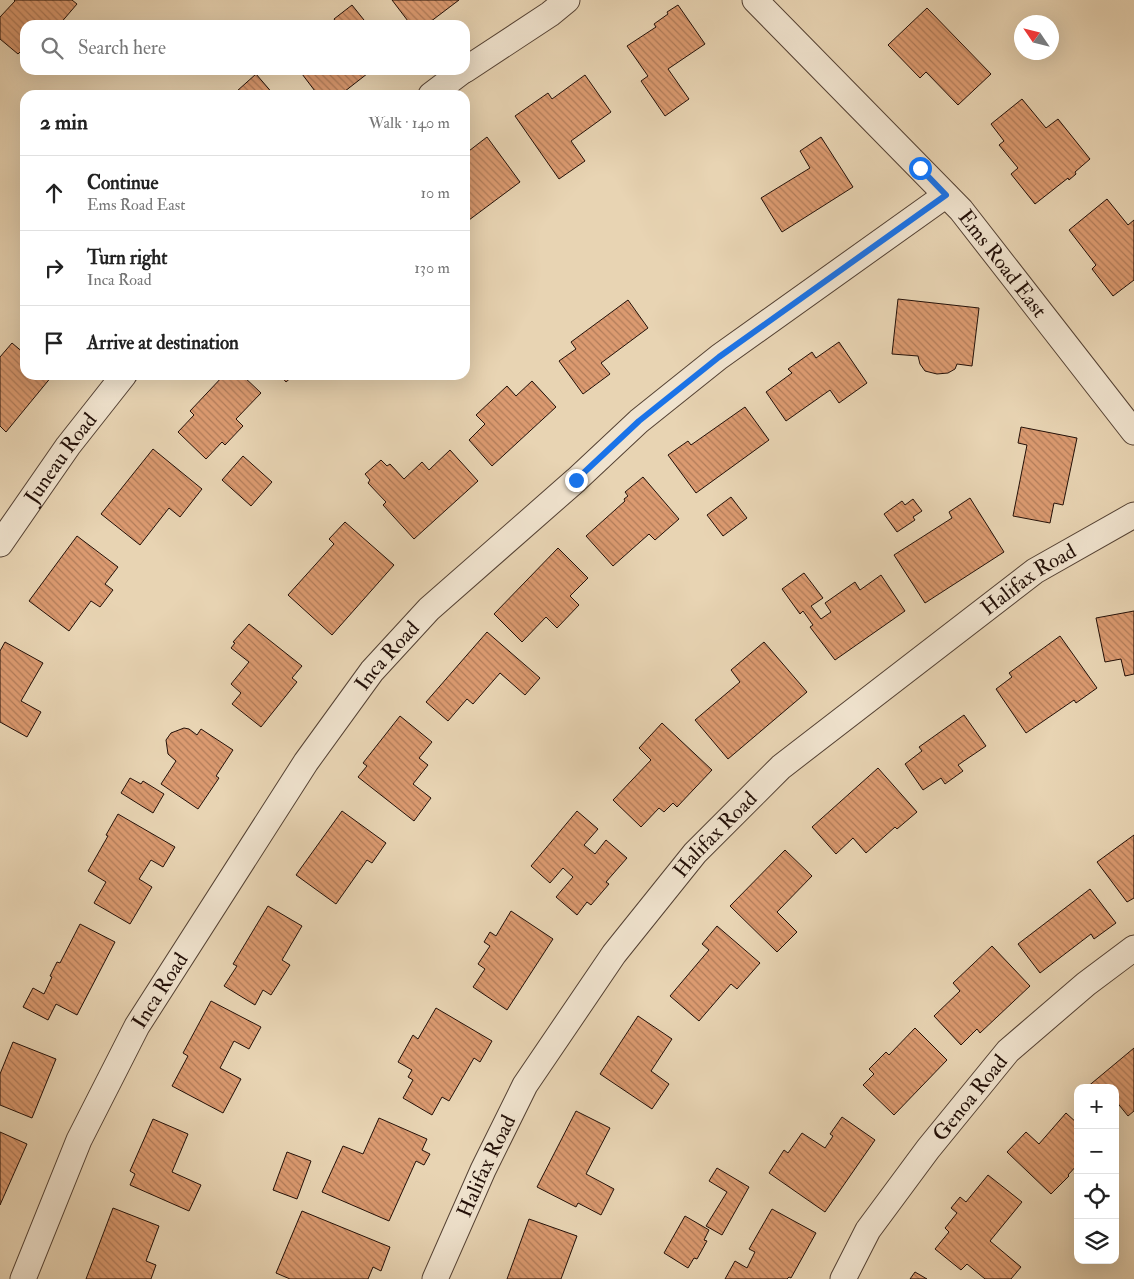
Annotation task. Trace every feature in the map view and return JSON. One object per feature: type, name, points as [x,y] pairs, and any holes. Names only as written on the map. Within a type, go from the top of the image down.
[{"type":"street","points":[[470,67],[550,14],[567,0]]},
{"type":"street","name":"Ems Road East","points":[[755,0],[961,210],[1134,432]]},
{"type":"street","points":[[438,90],[458,75]]},
{"type":"street","name":"Inca Road","points":[[23,1279],[79,1140],[137,1026],[306,762],[372,671],[429,610],[576,480],[639,421],[719,357],[946,195]]},
{"type":"street","name":"Juneau Road","points":[[0,544],[68,446],[120,380]]},
{"type":"street","name":"Halifax Road","points":[[435,1279],[483,1170],[525,1085],[614,954],[695,852],[781,766],[1035,571],[1134,515]]},
{"type":"street","name":"Genoa Road","points":[[843,1279],[868,1230],[928,1149],[1008,1051],[1086,984],[1134,948]]},
{"type":"building","points":[[72,0],[77,4],[63,20],[20,20],[20,52],[18,54],[0,39],[0,17],[15,1]]},
{"type":"building","points":[[392,0],[459,0],[433,20],[407,20]]},
{"type":"building","points":[[352,5],[364,20],[335,20]]},
{"type":"building","points":[[678,5],[705,44],[668,69],[689,99],[665,116],[641,81],[648,76],[627,46],[656,27],[654,24]]},
{"type":"building","points":[[927,8],[991,74],[958,105],[926,72],[920,78],[888,45]]},
{"type":"building","points":[[257,75],[270,90],[238,90]]},
{"type":"building","points":[[303,75],[366,75],[346,90],[314,90]]},
{"type":"building","points":[[585,75],[611,112],[571,141],[585,161],[559,179],[515,116],[548,93],[552,99]]},
{"type":"building","points":[[1022,99],[1046,128],[1058,119],[1090,159],[1069,180],[1068,178],[1035,204],[1011,174],[1018,168],[999,145],[1004,141],[991,124]]},
{"type":"building","points":[[487,137],[520,182],[470,219],[470,150]]},
{"type":"building","points":[[821,137],[853,187],[782,232],[761,198],[810,168],[800,151]]},
{"type":"building","points":[[1107,199],[1128,225],[1134,220],[1134,280],[1113,296],[1092,269],[1096,265],[1069,230]]},
{"type":"building","points":[[898,299],[979,308],[972,366],[957,364],[955,369],[948,373],[937,374],[925,371],[920,364],[918,356],[892,354]]},
{"type":"building","points":[[628,300],[648,328],[601,363],[610,374],[583,394],[559,361],[576,349],[571,342]]},
{"type":"building","points":[[839,342],[867,383],[839,403],[830,390],[786,421],[766,392],[792,373],[788,369],[812,352],[816,358]]},
{"type":"building","points":[[12,343],[20,350],[20,380],[49,380],[6,432],[0,426],[0,357]]},
{"type":"building","points":[[219,380],[247,380],[261,393],[236,419],[243,426],[225,445],[222,442],[206,459],[178,432],[194,415],[190,411]]},
{"type":"building","points":[[532,381],[556,407],[492,466],[469,440],[485,424],[476,415],[507,386],[516,396]]},
{"type":"building","points":[[745,407],[769,440],[696,493],[668,455],[688,441],[691,445]]},
{"type":"building","points":[[1021,427],[1077,438],[1063,505],[1054,503],[1050,523],[1013,516],[1027,445],[1018,443]]},
{"type":"building","points":[[153,449],[202,489],[180,517],[169,508],[140,545],[101,514]]},
{"type":"building","points":[[450,450],[478,481],[414,539],[383,505],[386,502],[368,483],[370,480],[365,474],[381,460],[387,466],[390,464],[404,479],[422,462],[429,470]]},
{"type":"building","points":[[243,456],[272,482],[251,506],[222,480]]},
{"type":"building","points":[[643,477],[679,519],[655,540],[649,534],[613,566],[586,536],[625,501],[624,499],[628,496],[625,492]]},
{"type":"building","points":[[731,497],[747,518],[723,536],[707,515]]},
{"type":"building","points":[[970,498],[1004,552],[925,603],[894,555],[952,518],[949,512]]},
{"type":"building","points":[[913,499],[922,511],[913,517],[915,520],[897,532],[884,514],[902,501],[905,505]]},
{"type":"building","points":[[345,522],[394,565],[332,635],[288,595],[334,544],[329,539]]},
{"type":"building","points":[[77,536],[118,567],[105,584],[113,590],[100,607],[91,601],[69,631],[29,601]]},
{"type":"building","points":[[558,548],[588,578],[570,596],[579,605],[557,628],[546,617],[522,642],[494,614]]},
{"type":"building","points":[[804,573],[823,598],[811,606],[821,619],[831,612],[825,603],[855,582],[860,590],[881,575],[905,611],[835,660],[810,627],[813,625],[803,611],[800,614],[782,589]]},
{"type":"building","points":[[1134,611],[1134,674],[1125,676],[1121,659],[1105,662],[1096,618]]},
{"type":"building","points":[[249,624],[302,666],[292,678],[297,682],[261,727],[232,704],[241,693],[231,684],[249,662],[231,648],[235,643],[233,642]]},
{"type":"building","points":[[487,632],[540,678],[525,695],[500,673],[473,704],[467,699],[448,721],[426,702]]},
{"type":"building","points":[[1060,636],[1097,688],[1076,703],[1074,700],[1026,733],[996,689],[1012,677],[1009,673]]},
{"type":"building","points":[[5,642],[43,663],[21,701],[41,712],[27,737],[0,722],[0,651]]},
{"type":"building","points":[[764,642],[807,692],[728,759],[695,720],[740,682],[731,670]]},
{"type":"building","points":[[964,715],[986,746],[958,765],[963,771],[945,784],[941,778],[923,790],[905,764],[922,751],[919,747]]},
{"type":"building","points":[[400,716],[432,742],[419,758],[428,765],[413,784],[431,798],[414,821],[358,777],[367,766],[363,763]]},
{"type":"building","points":[[662,723],[712,770],[677,807],[673,803],[664,812],[659,808],[641,827],[613,800],[651,760],[639,748]]},
{"type":"building","points":[[184,728],[197,735],[201,729],[233,750],[216,776],[219,778],[198,809],[161,784],[176,761],[168,754],[166,740],[171,733]]},
{"type":"building","points":[[878,768],[917,812],[897,829],[895,827],[866,853],[853,838],[836,854],[812,827]]},
{"type":"building","points":[[130,778],[141,784],[143,781],[164,794],[153,813],[121,793]]},
{"type":"building","points":[[342,811],[386,843],[372,863],[367,860],[336,904],[296,875]]},
{"type":"building","points":[[577,811],[598,829],[584,845],[595,854],[606,840],[627,858],[606,882],[609,884],[591,905],[587,902],[577,915],[556,897],[573,877],[563,868],[550,883],[531,866]]},
{"type":"building","points":[[118,814],[175,847],[163,867],[151,860],[139,879],[152,887],[130,924],[94,903],[106,882],[88,871]]},
{"type":"building","points":[[1134,835],[1134,898],[1127,902],[1097,862]]},
{"type":"building","points":[[785,850],[812,876],[777,912],[797,932],[777,952],[730,906]]},
{"type":"building","points":[[1090,889],[1116,923],[1094,939],[1091,934],[1040,973],[1018,944]]},
{"type":"building","points":[[268,906],[302,926],[282,960],[290,965],[271,995],[263,990],[255,1005],[224,986],[237,966],[233,964]]},
{"type":"building","points":[[511,911],[553,939],[507,1010],[473,987],[485,969],[478,964],[490,946],[484,942],[490,932],[496,936]]},
{"type":"building","points":[[80,924],[115,942],[77,1015],[56,1004],[48,1020],[23,1007],[33,988],[44,994],[57,962],[60,963]]},
{"type":"building","points":[[717,926],[760,963],[737,989],[731,984],[699,1021],[670,996],[709,950],[702,944]]},
{"type":"building","points":[[992,946],[1030,986],[980,1033],[977,1029],[961,1045],[934,1016],[960,991],[953,983]]},
{"type":"building","points":[[211,1001],[261,1027],[249,1049],[234,1041],[220,1068],[241,1079],[223,1113],[172,1086],[188,1056],[183,1053]]},
{"type":"building","points":[[436,1008],[492,1041],[480,1062],[474,1058],[449,1101],[442,1097],[432,1115],[403,1098],[413,1080],[408,1077],[412,1070],[398,1062],[413,1035],[418,1039]]},
{"type":"building","points":[[638,1016],[672,1039],[651,1071],[669,1084],[652,1109],[600,1074]]},
{"type":"building","points":[[915,1028],[947,1060],[894,1115],[863,1085],[874,1074],[869,1069],[886,1052],[889,1055]]},
{"type":"building","points":[[13,1042],[56,1059],[32,1118],[0,1105],[0,1074]]},
{"type":"building","points":[[1134,1048],[1134,1111],[1128,1116],[1119,1105],[1119,1084],[1091,1084]]},
{"type":"building","points":[[576,1111],[610,1128],[586,1174],[614,1189],[601,1215],[578,1203],[576,1207],[537,1187]]},
{"type":"building","points":[[1066,1113],[1074,1120],[1074,1168],[1051,1194],[1007,1152],[1026,1132],[1039,1144]]},
{"type":"building","points":[[842,1117],[875,1140],[825,1212],[769,1173],[784,1150],[788,1153],[802,1133],[825,1148],[833,1136],[830,1134]]},
{"type":"building","points":[[379,1118],[427,1139],[422,1150],[430,1154],[424,1165],[416,1161],[389,1221],[322,1192],[343,1146],[363,1154]]},
{"type":"building","points":[[153,1119],[188,1134],[172,1172],[201,1185],[189,1211],[130,1185],[135,1174],[130,1171]]},
{"type":"building","points":[[0,1132],[27,1144],[0,1205]]},
{"type":"building","points":[[287,1152],[311,1161],[297,1199],[273,1190]]},
{"type":"building","points":[[717,1168],[749,1187],[722,1235],[706,1226],[727,1192],[709,1181]]},
{"type":"building","points":[[988,1175],[1022,1202],[990,1241],[1021,1267],[1011,1279],[985,1279],[967,1264],[961,1270],[935,1249],[949,1232],[945,1228],[957,1213],[951,1208],[960,1197],[966,1202]]},
{"type":"building","points":[[113,1208],[159,1226],[146,1261],[156,1265],[151,1279],[86,1279]]},
{"type":"building","points":[[772,1209],[816,1233],[791,1278],[725,1279],[735,1261],[747,1268],[755,1252],[749,1249]]},
{"type":"building","points":[[302,1211],[390,1247],[381,1271],[373,1267],[368,1279],[290,1279],[276,1273]]},
{"type":"building","points":[[685,1216],[709,1230],[704,1240],[707,1241],[697,1259],[694,1258],[688,1268],[664,1253]]},
{"type":"building","points":[[529,1219],[577,1236],[561,1279],[507,1279]]},
{"type":"building","points":[[915,1272],[927,1279],[910,1279]]},
{"type":"route","points":[[576,480],[639,421],[719,357],[946,195],[920,168]]}]
